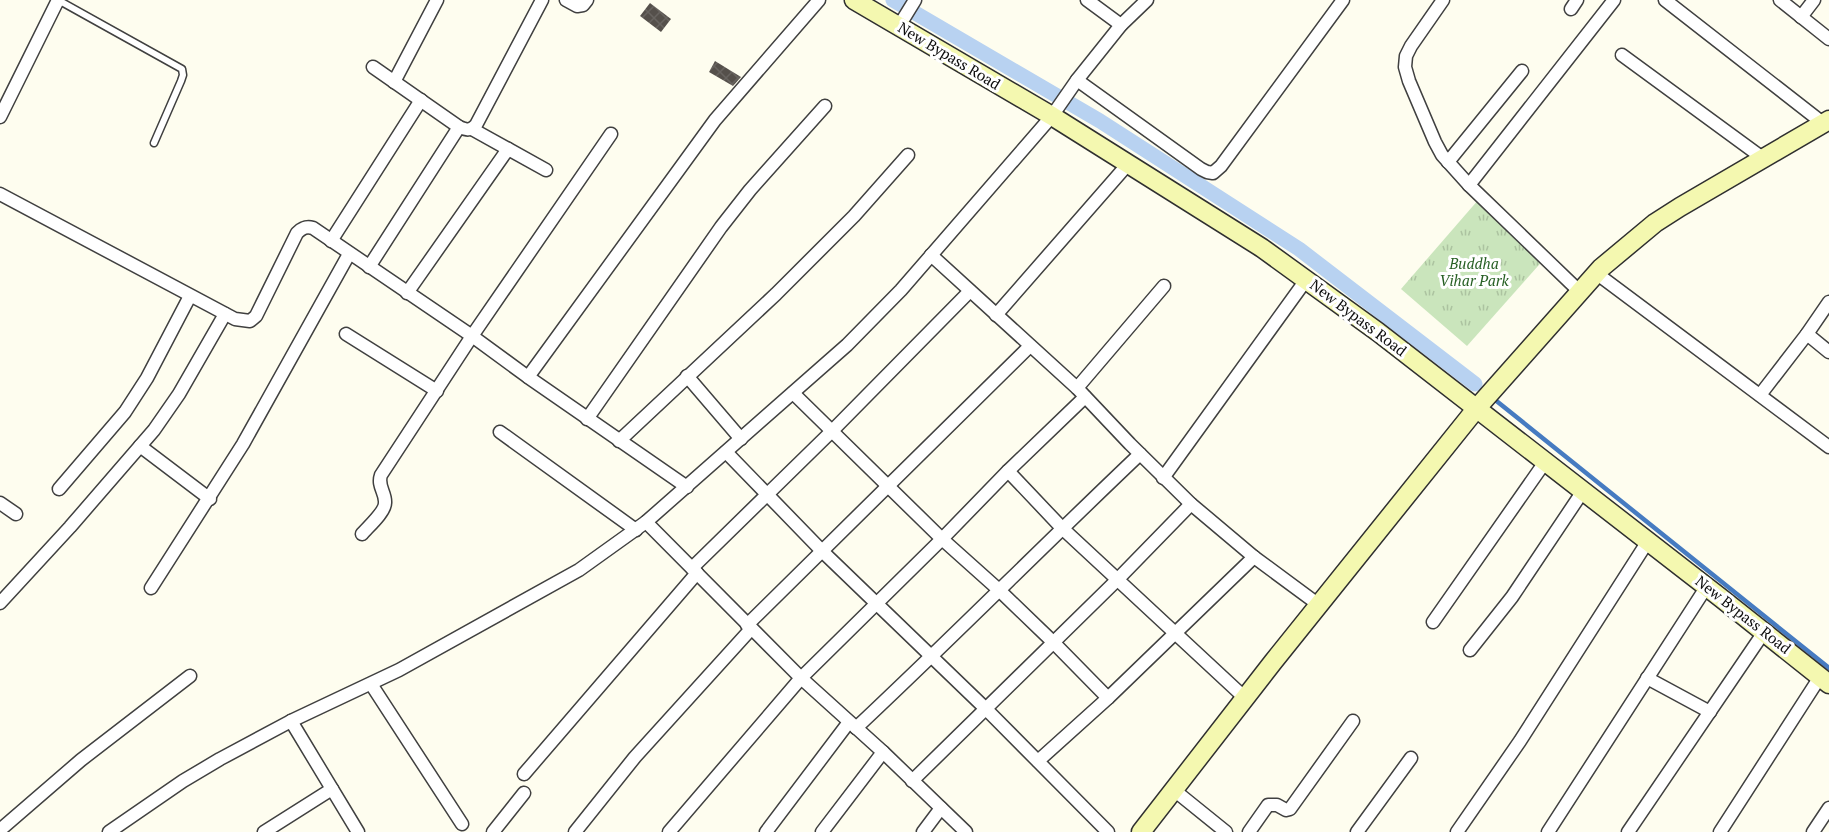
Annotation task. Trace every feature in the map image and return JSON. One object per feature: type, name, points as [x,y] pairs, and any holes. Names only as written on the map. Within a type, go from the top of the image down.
[{"type":"main road","name":"New Bypass Road","points":[[854,0],[901,22],[1055,110],[1128,164],[1262,248],[1378,332],[1707,586],[1824,680]]},
{"type":"main road","points":[[1141,832],[1476,409],[1596,273],[1628,244],[1680,207],[1826,122]]},
{"type":"street","points":[[0,117],[58,0]]},
{"type":"street","points":[[394,82],[437,0]]},
{"type":"street","points":[[369,267],[466,128],[476,125],[542,0]]},
{"type":"street","points":[[566,0],[577,6],[583,5],[587,0]]},
{"type":"street","points":[[528,377],[715,120],[819,0]]},
{"type":"street","points":[[1087,0],[1121,25]]},
{"type":"street","points":[[110,832],[201,770],[255,739],[371,684],[579,570],[641,526],[847,345],[901,290],[1055,110],[1121,25],[1147,0]]},
{"type":"street","points":[[1077,80],[1201,169],[1213,173],[1221,166],[1343,0]]},
{"type":"street","points":[[1443,0],[1411,46],[1406,56],[1405,67],[1442,155],[1469,185],[1579,291]]},
{"type":"street","points":[[1469,185],[1614,0]]},
{"type":"street","points":[[1665,0],[1826,122]]},
{"type":"street","points":[[1780,0],[1829,39]]},
{"type":"street","points":[[1801,17],[1815,0]]},
{"type":"street","points":[[901,22],[913,3]]},
{"type":"street","points":[[1622,55],[1764,159]]},
{"type":"street","points":[[373,67],[466,128],[546,170]]},
{"type":"street","points":[[1448,162],[1522,71]]},
{"type":"street","points":[[331,241],[421,100]]},
{"type":"street","points":[[587,419],[721,227],[750,190],[825,106]]},
{"type":"street","points":[[362,534],[384,509],[385,499],[379,480],[381,475],[472,336],[611,134]]},
{"type":"street","points":[[407,293],[508,149]]},
{"type":"street","points":[[619,441],[777,294],[854,216],[908,155]]},
{"type":"street","points":[[996,315],[1128,164]]},
{"type":"street","points":[[0,194],[190,296],[242,321],[250,321],[256,316],[297,233],[301,228],[308,226],[313,228],[687,487]]},
{"type":"street","points":[[151,588],[210,499],[349,254]]},
{"type":"street","points":[[931,255],[1081,392],[1191,504],[1254,557],[1319,605]]},
{"type":"street","points":[[1596,273],[1829,447]]},
{"type":"street","points":[[1163,478],[1306,280]]},
{"type":"street","points":[[669,832],[801,678],[942,539],[1081,392],[1164,286]]},
{"type":"street","points":[[524,774],[694,571],[970,291]]},
{"type":"street","points":[[59,489],[136,396],[190,296]]},
{"type":"street","points":[[1760,394],[1829,302]]},
{"type":"street","points":[[0,603],[140,446],[179,394],[225,314]]},
{"type":"street","points":[[346,334],[437,391]]},
{"type":"street","points":[[1807,334],[1829,352]]},
{"type":"street","points":[[574,832],[635,757],[749,627],[822,551],[1030,346]]},
{"type":"street","points":[[687,376],[741,439]]},
{"type":"street","points":[[793,393],[942,539],[1054,643],[1108,698]]},
{"type":"street","points":[[500,432],[641,526],[694,571],[801,678],[883,752],[966,832]]},
{"type":"street","points":[[140,446],[210,499]]},
{"type":"street","points":[[726,452],[822,551],[986,709],[1108,832]]},
{"type":"street","points":[[766,832],[852,725],[932,657],[1140,454]]},
{"type":"street","points":[[1433,622],[1545,462]]},
{"type":"street","points":[[1008,471],[1062,528],[1245,698]]},
{"type":"street","points":[[1470,650],[1512,597],[1583,491]]},
{"type":"street","points":[[0,503],[16,514]]},
{"type":"street","points":[[912,781],[1118,580],[1191,504]]},
{"type":"street","points":[[1457,832],[1520,741],[1648,541]]},
{"type":"street","points":[[1038,761],[1108,698],[1254,557]]},
{"type":"street","points":[[1548,832],[1707,586]]},
{"type":"street","points":[[1628,832],[1764,632]]},
{"type":"street","points":[[0,830],[81,760],[190,676]]},
{"type":"street","points":[[1647,678],[1710,712]]},
{"type":"street","points":[[1720,832],[1824,680]]},
{"type":"street","points":[[371,684],[462,824]]},
{"type":"street","points":[[291,721],[358,832]]},
{"type":"street","points":[[1249,832],[1268,805],[1290,809],[1353,721]]},
{"type":"street","points":[[822,832],[883,752]]},
{"type":"street","points":[[1357,832],[1411,758]]},
{"type":"street","points":[[264,832],[332,789]]},
{"type":"street","points":[[1174,790],[1226,832]]},
{"type":"street","points":[[493,832],[524,793]]},
{"type":"street","points":[[923,832],[941,808]]},
{"type":"street","points":[[1813,832],[1829,808]]},
{"type":"lane","points":[[58,0],[182,69],[181,81],[154,143]]},
{"type":"green space","name":"Buddha Vihar Park","points":[[1479,199],[1546,257],[1467,346],[1401,289]]},
{"type":"building","points":[[650,3],[671,19],[661,32],[640,16]]},
{"type":"building","points":[[715,61],[741,77],[733,86],[709,72]]},
{"type":"waterway","points":[[893,0],[1100,121],[1299,249],[1475,384]]},
{"type":"waterway","points":[[1494,399],[1829,668]]}]
